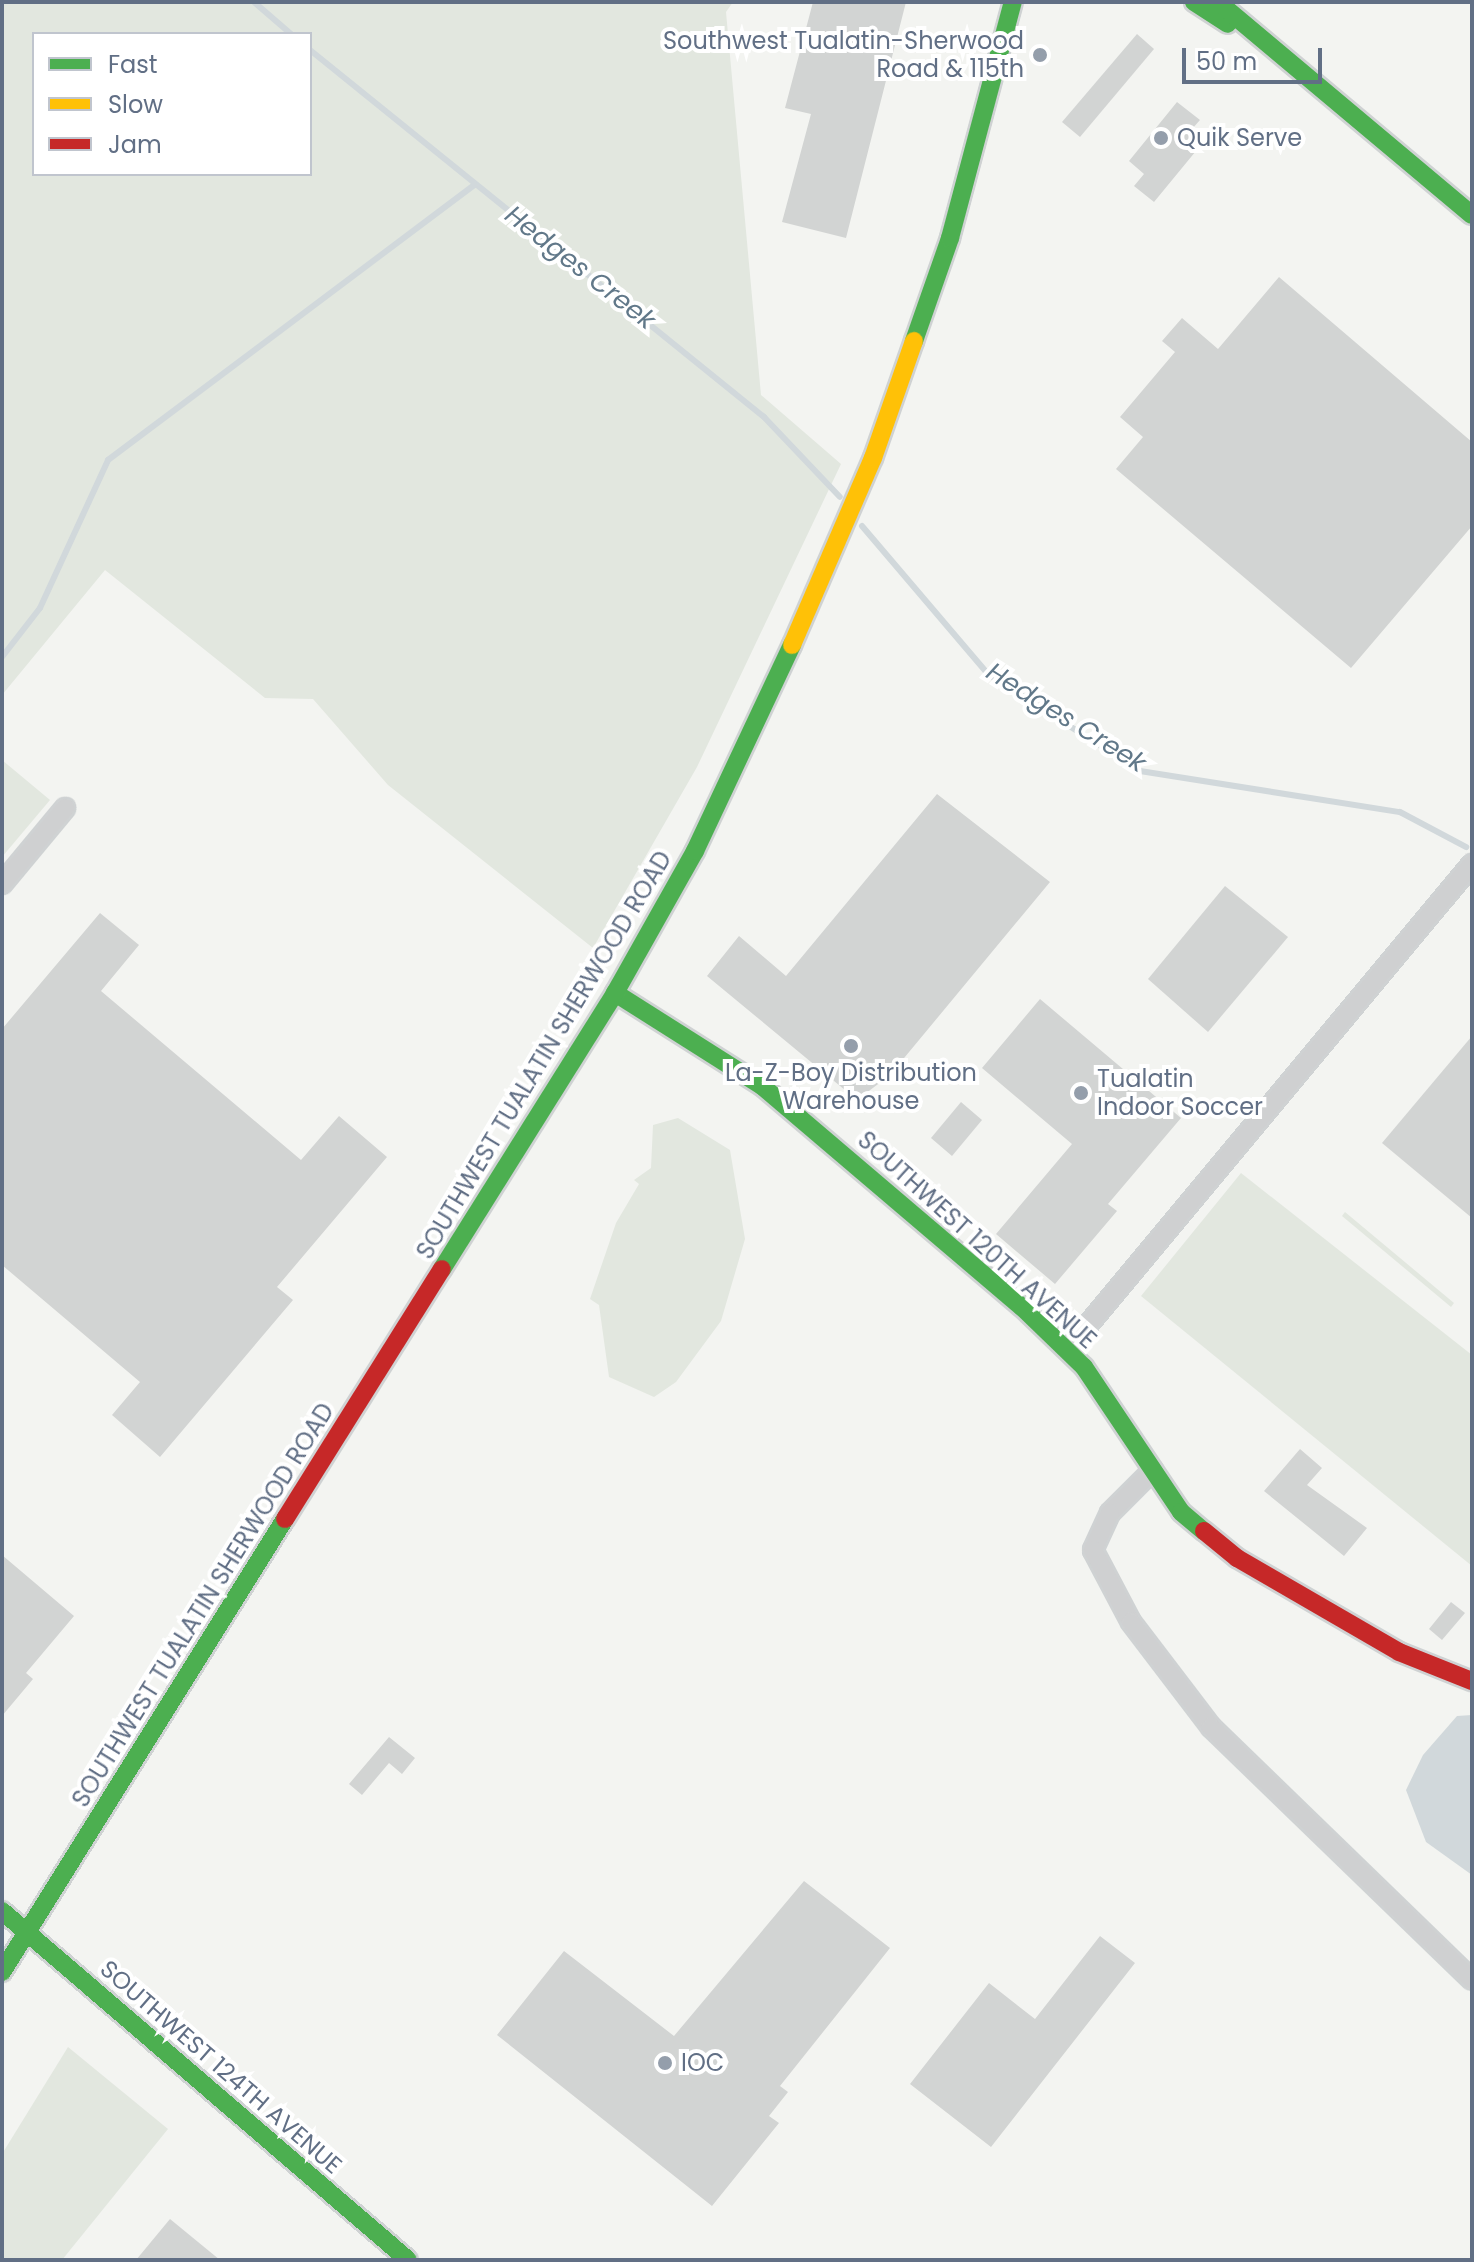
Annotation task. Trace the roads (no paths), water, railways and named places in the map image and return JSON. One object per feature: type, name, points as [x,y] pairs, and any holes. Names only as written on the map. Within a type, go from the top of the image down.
[{"type":"main road","name":"SOUTHWEST TUALATIN SHERWOOD ROAD","points":[[2,1972],[615,993],[763,712],[873,458],[950,238],[1013,2]]},
{"type":"main road","points":[[1194,2],[1291,64]]},
{"type":"main road","points":[[1218,2],[1472,215]]},
{"type":"main road","name":"SOUTHWEST 120TH AVENUE","points":[[615,993],[705,1045],[785,1105],[1067,1350],[1181,1512],[1237,1558],[1399,1652],[1472,1681]]},
{"type":"main road","name":"SOUTHWEST 124TH AVENUE","points":[[2,1911],[408,2260]]},
{"type":"street","points":[[2,884],[65,808]]},
{"type":"street","points":[[1067,1350],[1472,864]]},
{"type":"street","points":[[1153,1470],[1110,1513],[1093,1550],[1131,1622],[1211,1727],[1472,1980]]},
{"type":"waterway","name":"Hedges Creek","points":[[254,2],[289,32]]},
{"type":"waterway","name":"Hedges Creek","points":[[312,52],[764,417],[840,497]]},
{"type":"waterway","points":[[2,657],[40,608],[108,460],[474,185]]},
{"type":"waterway","name":"Hedges Creek","points":[[862,526],[989,675],[1140,771],[1400,812],[1466,847]]},
{"type":"place","name":"Southwest Tualatin-Sherwood Road & 115th","points":[[1040,55]]},
{"type":"place","name":"Quik Serve","points":[[1161,138]]},
{"type":"place","name":"La-Z-Boy Distribution Warehouse","points":[[851,1046]]},
{"type":"place","name":"Tualatin Indoor Soccer","points":[[1081,1093]]},
{"type":"place","name":"IOC","points":[[665,2063]]}]
